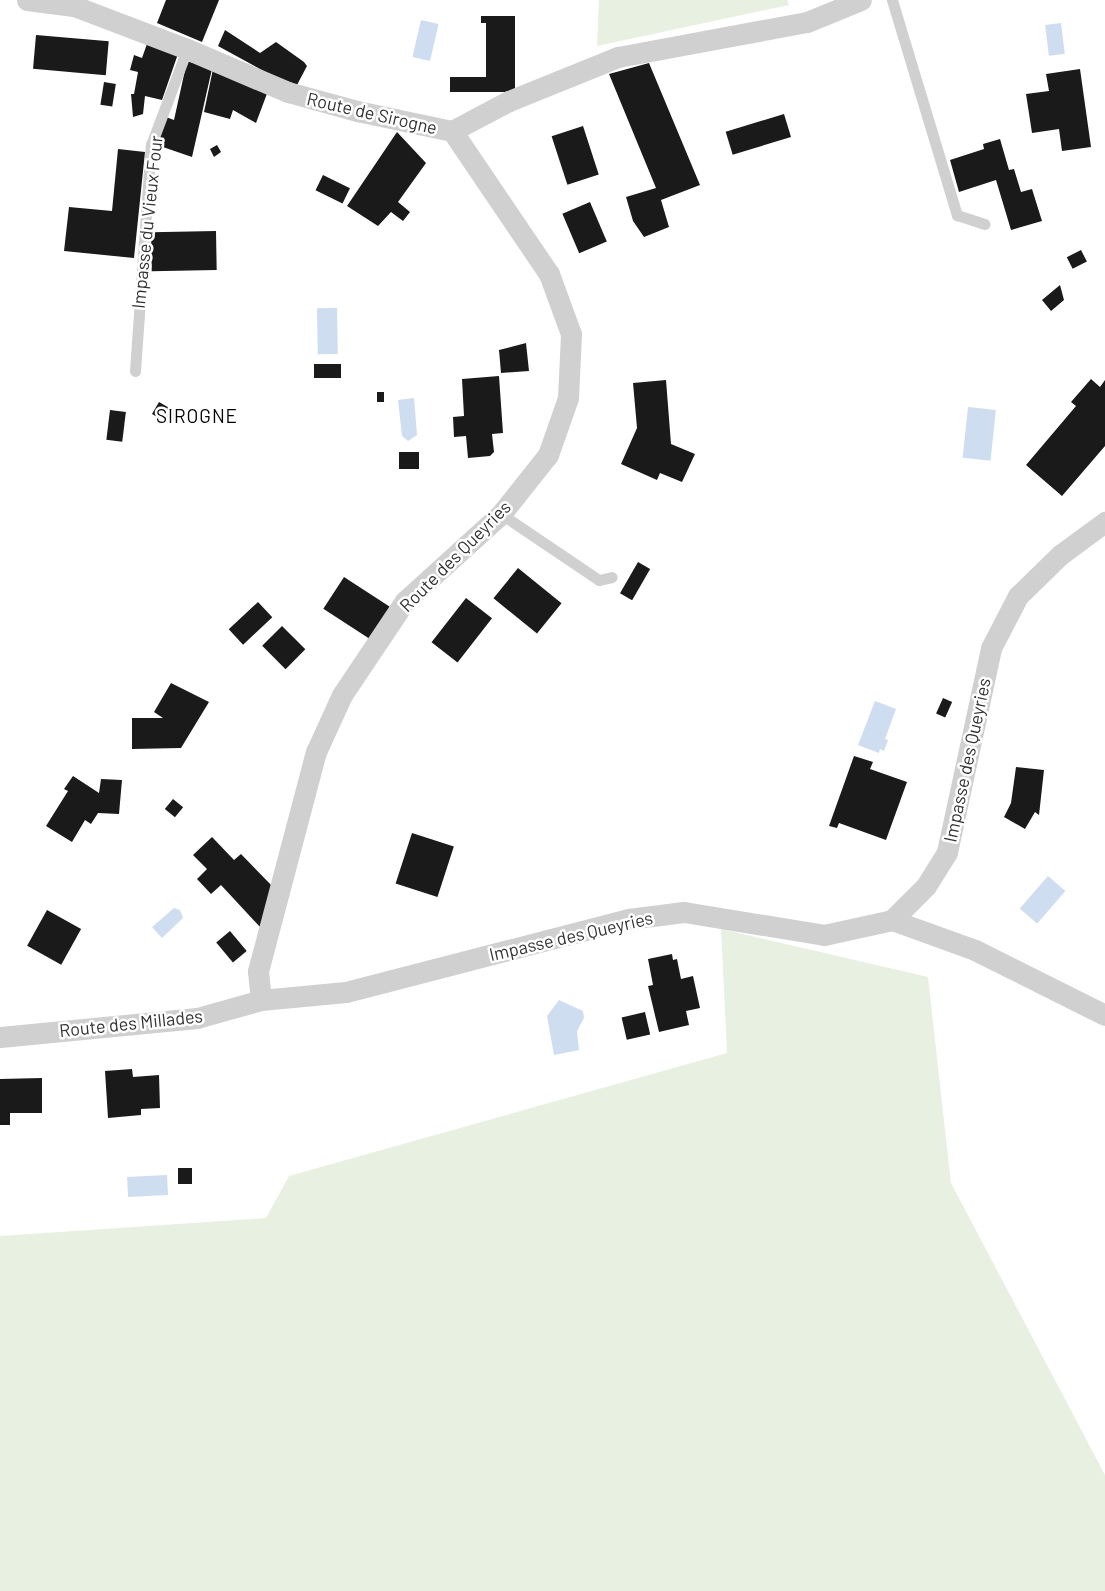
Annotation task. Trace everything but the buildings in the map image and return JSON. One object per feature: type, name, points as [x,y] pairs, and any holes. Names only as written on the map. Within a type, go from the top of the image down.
[{"type":"street","name":"Route de Sirogne","points":[[27,0],[74,6],[187,49],[288,92],[357,111],[452,131],[508,101],[618,57],[807,22],[861,0]]},
{"type":"street","name":"Route des Queyries","points":[[261,1000],[258,971],[308,780],[316,752],[342,695],[405,601],[501,514],[548,455],[568,398],[572,334],[549,274],[452,131]]},
{"type":"street","name":"Impasse des Queyries","points":[[261,1000],[346,992],[629,919],[684,912],[824,935],[892,920],[926,886],[947,852],[991,648],[1018,596],[1060,555],[1105,522]]},
{"type":"street","points":[[892,920],[975,950],[1105,1015]]},
{"type":"street","name":"Route des Millades","points":[[0,1037],[197,1018],[261,1000]]},
{"type":"lane","points":[[892,0],[957,215],[985,224]]},
{"type":"lane","name":"Impasse du Vieux Four","points":[[135,371],[152,145],[187,49]]},
{"type":"lane","points":[[501,514],[599,580],[612,576]]},
{"type":"green space","points":[[599,0],[787,0],[789,5],[597,46]]},
{"type":"green space","points":[[721,929],[928,977],[951,1183],[1105,1475],[1105,1591],[0,1591],[0,1236],[266,1218],[289,1176],[727,1053]]},
{"type":"water","points":[[421,20],[439,24],[430,61],[412,57]]},
{"type":"water","points":[[1061,23],[1065,54],[1049,56],[1045,25]]},
{"type":"water","points":[[317,308],[337,308],[338,354],[318,354]]},
{"type":"water","points":[[414,398],[417,435],[408,441],[402,436],[398,400]]},
{"type":"water","points":[[968,407],[996,410],[991,461],[963,458]]},
{"type":"water","points":[[875,701],[896,709],[885,739],[888,740],[884,751],[880,749],[879,753],[858,745]]},
{"type":"water","points":[[1048,876],[1065,891],[1037,924],[1020,908]]},
{"type":"water","points":[[174,908],[180,910],[183,918],[162,938],[152,927]]},
{"type":"water","points":[[559,1000],[583,1011],[584,1018],[577,1031],[579,1050],[554,1055],[547,1016]]},
{"type":"water","points":[[167,1175],[168,1195],[128,1197],[127,1177]]},
{"type":"district","name":"SIROGNE","points":[[197,416]]}]
